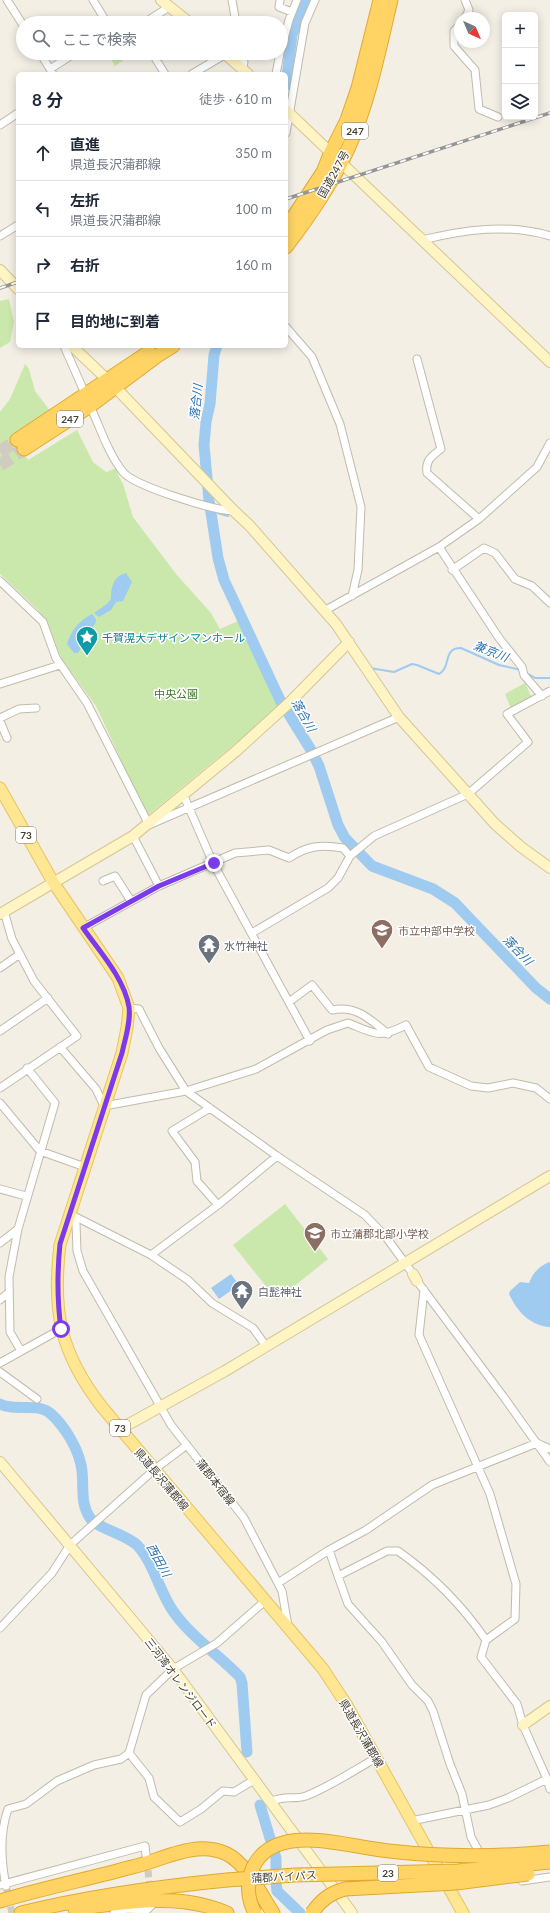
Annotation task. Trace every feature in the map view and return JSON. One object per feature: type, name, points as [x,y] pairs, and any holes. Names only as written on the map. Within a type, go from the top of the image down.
[{"type":"highway","name":"国道247号","points":[[288,225],[323,172],[347,120],[380,0]]},
{"type":"highway","name":"国道247号","points":[[288,245],[301,229],[341,162],[353,136],[371,83],[391,0]]},
{"type":"highway","name":"247","points":[[155,348],[111,383],[90,406],[21,444],[87,394],[111,383],[170,348]]},
{"type":"highway","points":[[255,1913],[248,1894],[248,1884],[254,1865],[266,1850],[284,1842],[294,1840],[316,1841],[388,1851],[437,1855],[550,1852]]},
{"type":"highway","points":[[0,1901],[51,1886],[150,1863],[185,1851],[206,1849],[227,1854],[236,1861],[245,1870],[273,1913]]},
{"type":"highway","name":"蒲郡バイパス","points":[[22,1913],[73,1900],[108,1895],[295,1875],[458,1871],[550,1862]]},
{"type":"highway","name":"蒲郡バイパス","points":[[42,1912],[144,1892],[227,1882],[462,1875],[550,1866]]},
{"type":"highway","points":[[312,1913],[318,1905],[333,1892],[345,1889],[456,1883],[550,1871]]},
{"type":"highway","points":[[42,1912],[62,1911],[108,1904],[173,1900],[204,1905],[227,1913]]},
{"type":"main road","name":"県道長沢蒲郡線","points":[[0,788],[53,882],[118,978],[129,1008],[122,1053],[60,1244],[57,1271],[57,1298],[61,1329],[72,1360],[90,1392],[265,1601],[288,1626],[333,1684],[463,1913]]},
{"type":"street","points":[[7,0],[17,16]]},
{"type":"street","points":[[93,0],[103,16]]},
{"type":"street","points":[[161,0],[181,16]]},
{"type":"street","points":[[232,0],[235,16]]},
{"type":"street","points":[[280,0],[279,7],[292,12]]},
{"type":"street","points":[[288,26],[297,0]]},
{"type":"street","points":[[315,0],[305,23],[288,111],[550,362]]},
{"type":"street","points":[[465,0],[469,10],[468,12]]},
{"type":"street","points":[[155,16],[169,7]]},
{"type":"street","points":[[456,48],[475,70],[479,109],[498,117]]},
{"type":"street","points":[[45,60],[52,71],[66,60]]},
{"type":"street","points":[[156,60],[164,72]]},
{"type":"street","points":[[195,72],[215,60]]},
{"type":"street","points":[[232,60],[245,72]]},
{"type":"street","points":[[244,60],[245,72]]},
{"type":"street","points":[[276,72],[279,60]]},
{"type":"street","points":[[0,125],[16,114]]},
{"type":"street","points":[[0,236],[16,225]]},
{"type":"street","points":[[422,240],[446,234],[500,228],[529,230],[550,236]]},
{"type":"street","points":[[0,270],[16,287]]},
{"type":"street","points":[[288,329],[312,357],[340,424],[361,507],[358,570],[352,596]]},
{"type":"street","points":[[65,348],[83,389]]},
{"type":"street","points":[[74,348],[111,383],[202,479],[249,525],[336,624],[399,717],[495,824],[521,847],[550,868]]},
{"type":"street","points":[[417,359],[441,449],[428,459],[426,466],[427,473],[479,519]]},
{"type":"street","points":[[90,406],[123,473],[136,481],[205,507],[234,511]]},
{"type":"street","points":[[324,611],[439,547],[479,519],[537,467],[550,443]]},
{"type":"street","points":[[439,547],[452,570],[499,638],[522,667],[524,674],[542,696]]},
{"type":"street","points":[[452,570],[484,548],[495,553],[515,579],[532,586],[550,604]]},
{"type":"street","points":[[0,581],[42,622],[60,665],[87,703],[145,826]]},
{"type":"street","points":[[0,1088],[27,1068],[77,1036],[34,981],[12,939],[2,913],[133,836],[235,752],[289,704],[349,642]]},
{"type":"street","points":[[0,684],[60,665]]},
{"type":"street","points":[[252,933],[328,888],[338,878],[351,856],[374,836],[468,794],[528,742],[507,714],[550,691]]},
{"type":"street","points":[[7,738],[0,718],[20,709],[36,708]]},
{"type":"street","points":[[145,826],[321,752],[399,717]]},
{"type":"street","points":[[183,794],[214,863],[310,1040]]},
{"type":"street","points":[[133,836],[159,886]]},
{"type":"street","points":[[83,928],[159,886],[235,854],[270,850],[288,858],[303,849],[330,845],[343,848],[351,856]]},
{"type":"street","points":[[103,881],[115,876],[131,901]]},
{"type":"street","points":[[0,968],[20,954]]},
{"type":"street","points":[[289,1002],[312,985],[332,1010],[342,1008],[351,1009],[372,1020],[388,1034]]},
{"type":"street","points":[[0,1031],[48,998]]},
{"type":"street","points":[[129,1008],[139,1009],[159,1048],[186,1091],[277,1156],[365,1215],[386,1237],[407,1263],[424,1290],[550,1462]]},
{"type":"street","points":[[60,1047],[96,1089],[104,1106],[186,1091],[256,1069],[327,1030],[348,1023],[376,1034],[388,1034],[406,1025],[430,1067],[470,1086],[488,1088],[497,1084],[513,1083],[536,1088],[550,1099]]},
{"type":"street","points":[[21,1351],[10,1332],[9,1277],[26,1196],[55,1103],[27,1068]]},
{"type":"street","points":[[0,1103],[40,1150],[85,1167]]},
{"type":"street","points":[[210,1108],[172,1131],[195,1162],[197,1181],[218,1205]]},
{"type":"street","points":[[151,1255],[218,1205],[277,1156]]},
{"type":"street","points":[[120,1429],[159,1406],[225,1371],[550,1176]]},
{"type":"street","points":[[0,1189],[26,1196]]},
{"type":"street","points":[[70,1214],[151,1255],[188,1280],[212,1303],[253,1328],[266,1346]]},
{"type":"street","name":"蒲郡本宿線","points":[[70,1214],[76,1224],[77,1251],[83,1271],[121,1336],[159,1406],[187,1445],[244,1518],[282,1591],[288,1626]]},
{"type":"street","points":[[0,1244],[18,1229]]},
{"type":"street","points":[[424,1290],[418,1335],[490,1494],[516,1584],[515,1619],[486,1640],[481,1657],[517,1704],[523,1725],[550,1789]]},
{"type":"street","points":[[0,1300],[9,1292]]},
{"type":"street","points":[[0,1363],[61,1329]]},
{"type":"street","points":[[0,1372],[38,1399]]},
{"type":"street","points":[[278,1583],[328,1550],[366,1530],[432,1484],[536,1443],[550,1449]]},
{"type":"street","points":[[0,1628],[52,1573],[70,1545],[155,1469],[187,1445]]},
{"type":"street","name":"三河湾オレンジロード","points":[[0,1462],[173,1669],[352,1913]]},
{"type":"street","points":[[328,1550],[348,1604],[382,1642],[412,1684],[428,1701],[433,1711],[466,1809],[471,1837],[478,1850]]},
{"type":"street","points":[[338,1576],[387,1551],[398,1551],[449,1594],[473,1621],[486,1640]]},
{"type":"street","points":[[146,1855],[145,1846],[4,1885],[2,1864],[2,1822],[8,1809],[26,1804],[57,1781],[94,1765],[121,1759],[129,1754],[146,1695],[173,1669],[217,1643],[265,1601]]},
{"type":"street","points":[[523,1725],[550,1706]]},
{"type":"street","points":[[129,1754],[149,1778],[154,1797],[180,1822],[201,1809],[222,1791],[234,1792],[254,1780]]},
{"type":"street","points":[[270,1802],[280,1797],[304,1797],[330,1785],[376,1758]]},
{"type":"street","points":[[411,1821],[489,1805],[508,1798],[547,1779]]},
{"type":"street","points":[[427,1850],[478,1850],[550,1846]]},
{"type":"street","points":[[449,1889],[550,1877]]},
{"type":"street","points":[[114,1913],[126,1909],[147,1910],[152,1905]]},
{"type":"green space","points":[[111,60],[124,60],[115,66]]},
{"type":"green space","points":[[9,299],[14,322],[10,342],[0,348],[0,301]]},
{"type":"green space","name":"中央公園","points":[[25,364],[29,369],[35,391],[51,412],[14,436],[28,460],[77,430],[93,462],[106,472],[117,468],[118,475],[123,484],[133,517],[176,574],[211,613],[220,629],[238,621],[245,625],[274,686],[281,706],[147,816],[96,706],[61,658],[47,621],[37,609],[0,574],[0,412],[10,399]]},
{"type":"green space","points":[[525,683],[532,698],[511,709],[505,694]]},
{"type":"green space","points":[[285,1204],[328,1259],[277,1300],[233,1245]]},
{"type":"water","points":[[126,573],[132,582],[123,601],[116,602],[111,610],[99,617],[94,613],[107,604],[111,599],[112,587],[114,583],[118,577]]},
{"type":"water","points":[[92,614],[96,619],[95,624],[84,633],[82,646],[78,653],[74,653],[67,644],[71,634],[76,626]]},
{"type":"water","points":[[549,1262],[550,1327],[530,1321],[520,1312],[509,1294],[510,1291],[520,1282],[529,1283],[536,1271]]},
{"type":"water","points":[[231,1274],[239,1285],[219,1299],[211,1288]]},
{"type":"waterway","name":"落合川","points":[[288,72],[292,35],[306,0]]},
{"type":"waterway","name":"落合川","points":[[216,348],[214,355],[210,404],[206,422],[204,445],[209,500],[218,558],[224,580],[280,700],[311,750],[319,766],[338,825],[345,838],[372,866],[433,889],[455,903],[536,988],[550,999]]},
{"type":"waterway","name":"兼京川","points":[[211,511],[228,516]]},
{"type":"waterway","name":"兼京川","points":[[370,668],[394,672],[412,664],[439,674],[443,671],[451,651],[461,648],[499,665],[521,670]]},
{"type":"waterway","name":"兼京川","points":[[525,672],[535,678],[550,678]]},
{"type":"waterway","name":"西田川","points":[[0,1404],[12,1407],[38,1408],[50,1413],[56,1418],[71,1439],[81,1463],[83,1495],[85,1507],[90,1518],[99,1525],[125,1537],[137,1545],[148,1560],[168,1603],[180,1620],[196,1637],[240,1677],[242,1683],[247,1752]]},
{"type":"waterway","name":"西田川","points":[[260,1805],[276,1858],[277,1891],[300,1913]]},
{"type":"tunnel","points":[[0,452],[17,440]]},
{"type":"tunnel","points":[[0,465],[24,449]]},
{"type":"tunnel","points":[[147,1860],[150,1891]]},
{"type":"tunnel","points":[[6,1886],[12,1913]]},
{"type":"railway","points":[[288,198],[550,113]]},
{"type":"railway","points":[[0,288],[16,283]]},
{"type":"place","name":"千賀滉大デザインマンホール","points":[[87,656]]},
{"type":"place","name":"市立中部中学校","points":[[382,950]]},
{"type":"place","name":"水竹神社","points":[[209,964]]},
{"type":"place","name":"市立蒲郡北部小学校","points":[[315,1252]]},
{"type":"place","name":"白髭神社","points":[[242,1310]]},
{"type":"route","points":[[61,1329],[57,1298],[57,1271],[60,1244],[122,1053],[129,1008],[118,978],[83,928],[159,886],[214,863]]}]
